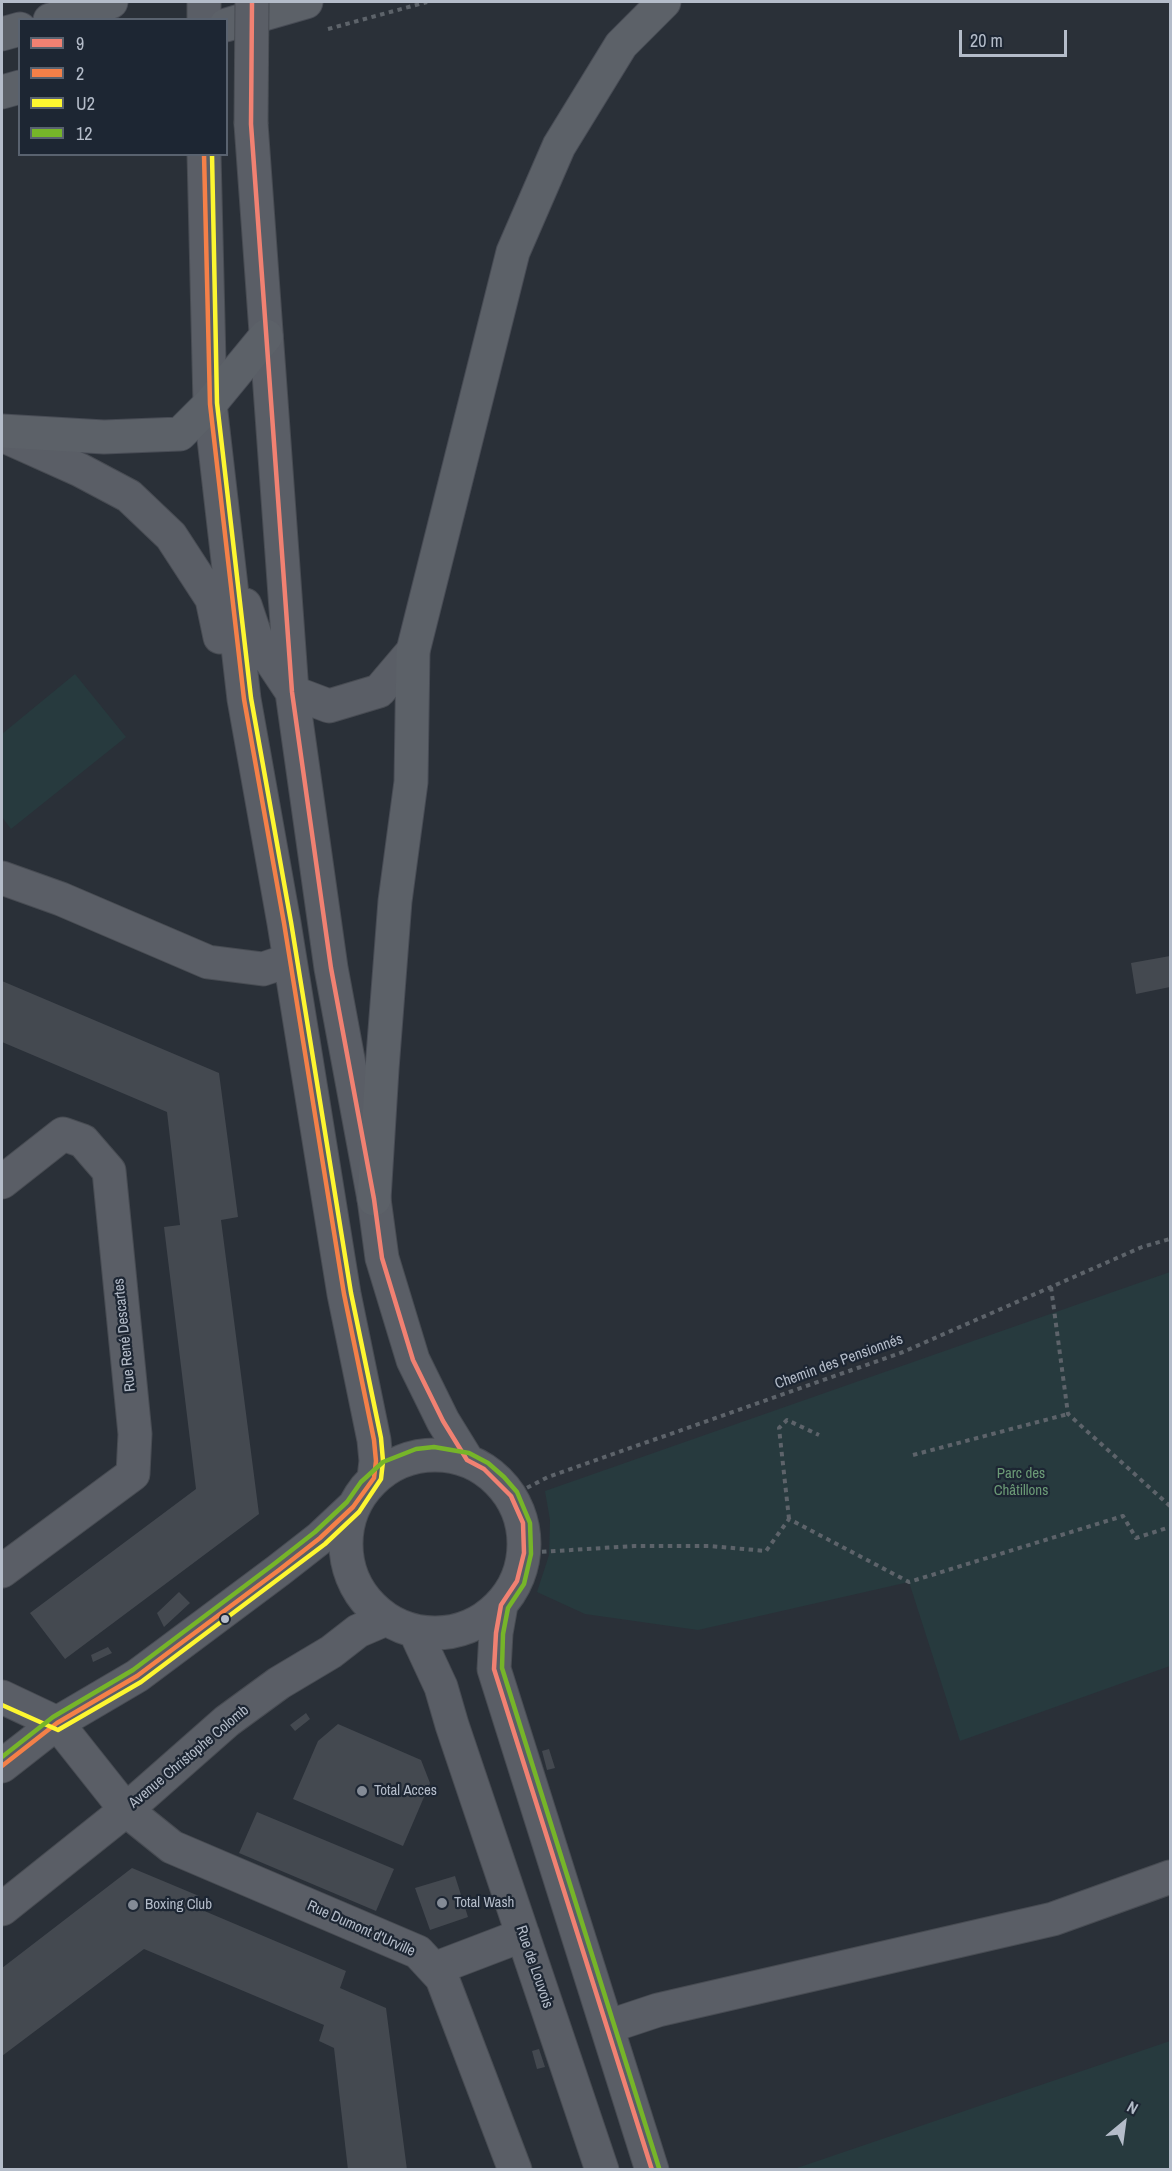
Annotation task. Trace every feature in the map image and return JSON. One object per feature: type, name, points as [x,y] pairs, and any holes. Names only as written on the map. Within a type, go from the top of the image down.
[{"type":"main road","points":[[57,18],[111,2]]},
{"type":"main road","points":[[228,24],[306,2]]},
{"type":"main road","points":[[374,1199],[395,901],[411,782],[413,651],[513,252],[559,146],[621,45],[664,2]]},
{"type":"main road","points":[[2,34],[18,29]]},
{"type":"main road","points":[[2,92],[18,88]]},
{"type":"main road","points":[[2,433],[104,437],[180,434],[210,404],[266,336]]},
{"type":"street","points":[[204,2],[204,18]]},
{"type":"street","points":[[252,2],[250,124],[292,692],[331,968],[374,1199],[382,1258],[413,1360],[443,1421],[467,1460]]},
{"type":"street","points":[[204,156],[210,404],[244,699],[284,923],[344,1294],[374,1440],[376,1461],[374,1478]]},
{"type":"street","points":[[2,433],[129,496],[171,536],[212,598],[284,923]]},
{"type":"street","points":[[226,549],[256,638],[292,692],[329,706],[379,691],[413,651]]},
{"type":"street","points":[[2,879],[61,899],[208,962],[263,969],[290,960]]},
{"type":"street","name":"Rue René Descartes","points":[[2,1182],[63,1134],[83,1141],[109,1171],[135,1434],[133,1474],[2,1571]]},
{"type":"street","points":[[2,1766],[57,1723],[137,1676],[279,1570],[320,1538],[353,1507],[366,1486],[387,1468],[418,1456],[434,1454],[467,1460],[484,1469],[511,1496],[523,1523],[524,1553],[517,1581],[501,1605],[483,1620],[461,1630],[438,1634],[401,1625],[367,1602],[353,1581],[346,1557],[346,1531],[353,1507]]},
{"type":"street","points":[[501,1605],[496,1633],[494,1669],[652,2169]]},
{"type":"street","name":"Avenue Christophe Colomb","points":[[2,1909],[126,1810],[227,1721],[279,1683],[331,1652],[358,1631],[401,1625]]},
{"type":"street","name":"Rue de Louvois","points":[[401,1625],[441,1687],[602,2169]]},
{"type":"street","points":[[2,1697],[57,1723]]},
{"type":"street","name":"Rue Dumont d'Urville","points":[[57,1723],[126,1810],[172,1847],[418,1952],[442,1978],[515,2169]]},
{"type":"street","points":[[607,2027],[658,2010],[1053,1918],[1170,1877]]},
{"type":"street","points":[[434,1969],[523,1935]]},
{"type":"path","name":"Chemin des Pensionnés","points":[[511,1496],[548,1477],[903,1352],[1142,1247],[1170,1239]]},
{"type":"path","points":[[1051,1287],[1068,1414],[1170,1506]]},
{"type":"path","points":[[913,1455],[1068,1414]]},
{"type":"path","points":[[524,1553],[634,1546],[710,1546],[766,1551],[789,1519],[779,1428],[787,1420],[819,1435]]},
{"type":"path","points":[[789,1519],[909,1582],[1123,1516],[1136,1538],[1170,1527]]},
{"type":"green space","points":[[75,674],[126,737],[11,829],[2,817],[2,734]]},
{"type":"green space","name":"Parc des Châtillons","points":[[1170,1272],[1170,1666],[960,1741],[909,1582],[698,1630],[585,1614],[537,1592],[549,1555],[550,1520],[545,1491]]},
{"type":"green space","points":[[1170,2041],[1170,2169],[794,2169]]},
{"type":"building","points":[[1170,956],[1170,987],[1136,994],[1131,963]]},
{"type":"building","points":[[2,981],[219,1073],[238,1217],[221,1220],[259,1514],[65,1659],[30,1613],[196,1489],[164,1227],[180,1225],[167,1112],[2,1042]]},
{"type":"building","points":[[179,1592],[190,1603],[164,1627],[157,1613]]},
{"type":"building","points":[[108,1647],[112,1653],[93,1662],[91,1655]]},
{"type":"building","points":[[306,1713],[310,1719],[295,1731],[290,1725]]},
{"type":"building","name":"Total Acces","points":[[338,1724],[421,1760],[430,1783],[403,1846],[293,1799],[318,1741]]},
{"type":"building","points":[[549,1749],[555,1768],[547,1770],[542,1751]]},
{"type":"building","points":[[257,1812],[394,1869],[376,1911],[239,1853]]},
{"type":"building","points":[[132,1868],[199,1896],[195,1907],[346,1971],[340,1988],[386,2008],[407,2170],[348,2170],[334,2048],[319,2041],[324,2025],[144,1949],[2,2056],[2,1968]]},
{"type":"building","name":"Total Wash","points":[[455,1876],[468,1917],[430,1930],[415,1888]]},
{"type":"building","points":[[539,2049],[545,2067],[537,2069],[532,2051]]},
{"type":"transit line","name":"9","points":[[252,2],[251,124],[292,692],[331,968],[374,1199],[382,1258],[413,1360],[443,1421],[467,1460],[484,1469],[511,1496],[523,1523],[524,1553],[517,1581],[501,1605],[496,1633],[494,1669],[652,2170]]},
{"type":"transit line","name":"2","points":[[2,1766],[57,1723],[137,1676],[279,1570],[320,1538],[353,1507],[374,1478],[376,1461],[374,1440],[344,1294],[284,923],[244,699],[210,404],[204,156]]},
{"type":"transit line","name":"U2","points":[[2,1705],[58,1730],[141,1682],[325,1544],[359,1512],[381,1479],[383,1461],[381,1438],[351,1293],[291,922],[251,698],[217,403],[212,156]]},
{"type":"transit line","name":"12","points":[[2,1757],[53,1717],[133,1670],[274,1564],[315,1532],[347,1502],[361,1482],[383,1462],[416,1449],[434,1447],[469,1453],[488,1463],[517,1492],[530,1523],[531,1554],[524,1584],[508,1608],[503,1634],[502,1668],[659,2168]]},
{"type":"place","name":"Total Acces","points":[[362,1791]]},
{"type":"place","name":"Total Wash","points":[[442,1903]]},
{"type":"place","name":"Boxing Club","points":[[133,1905]]}]
